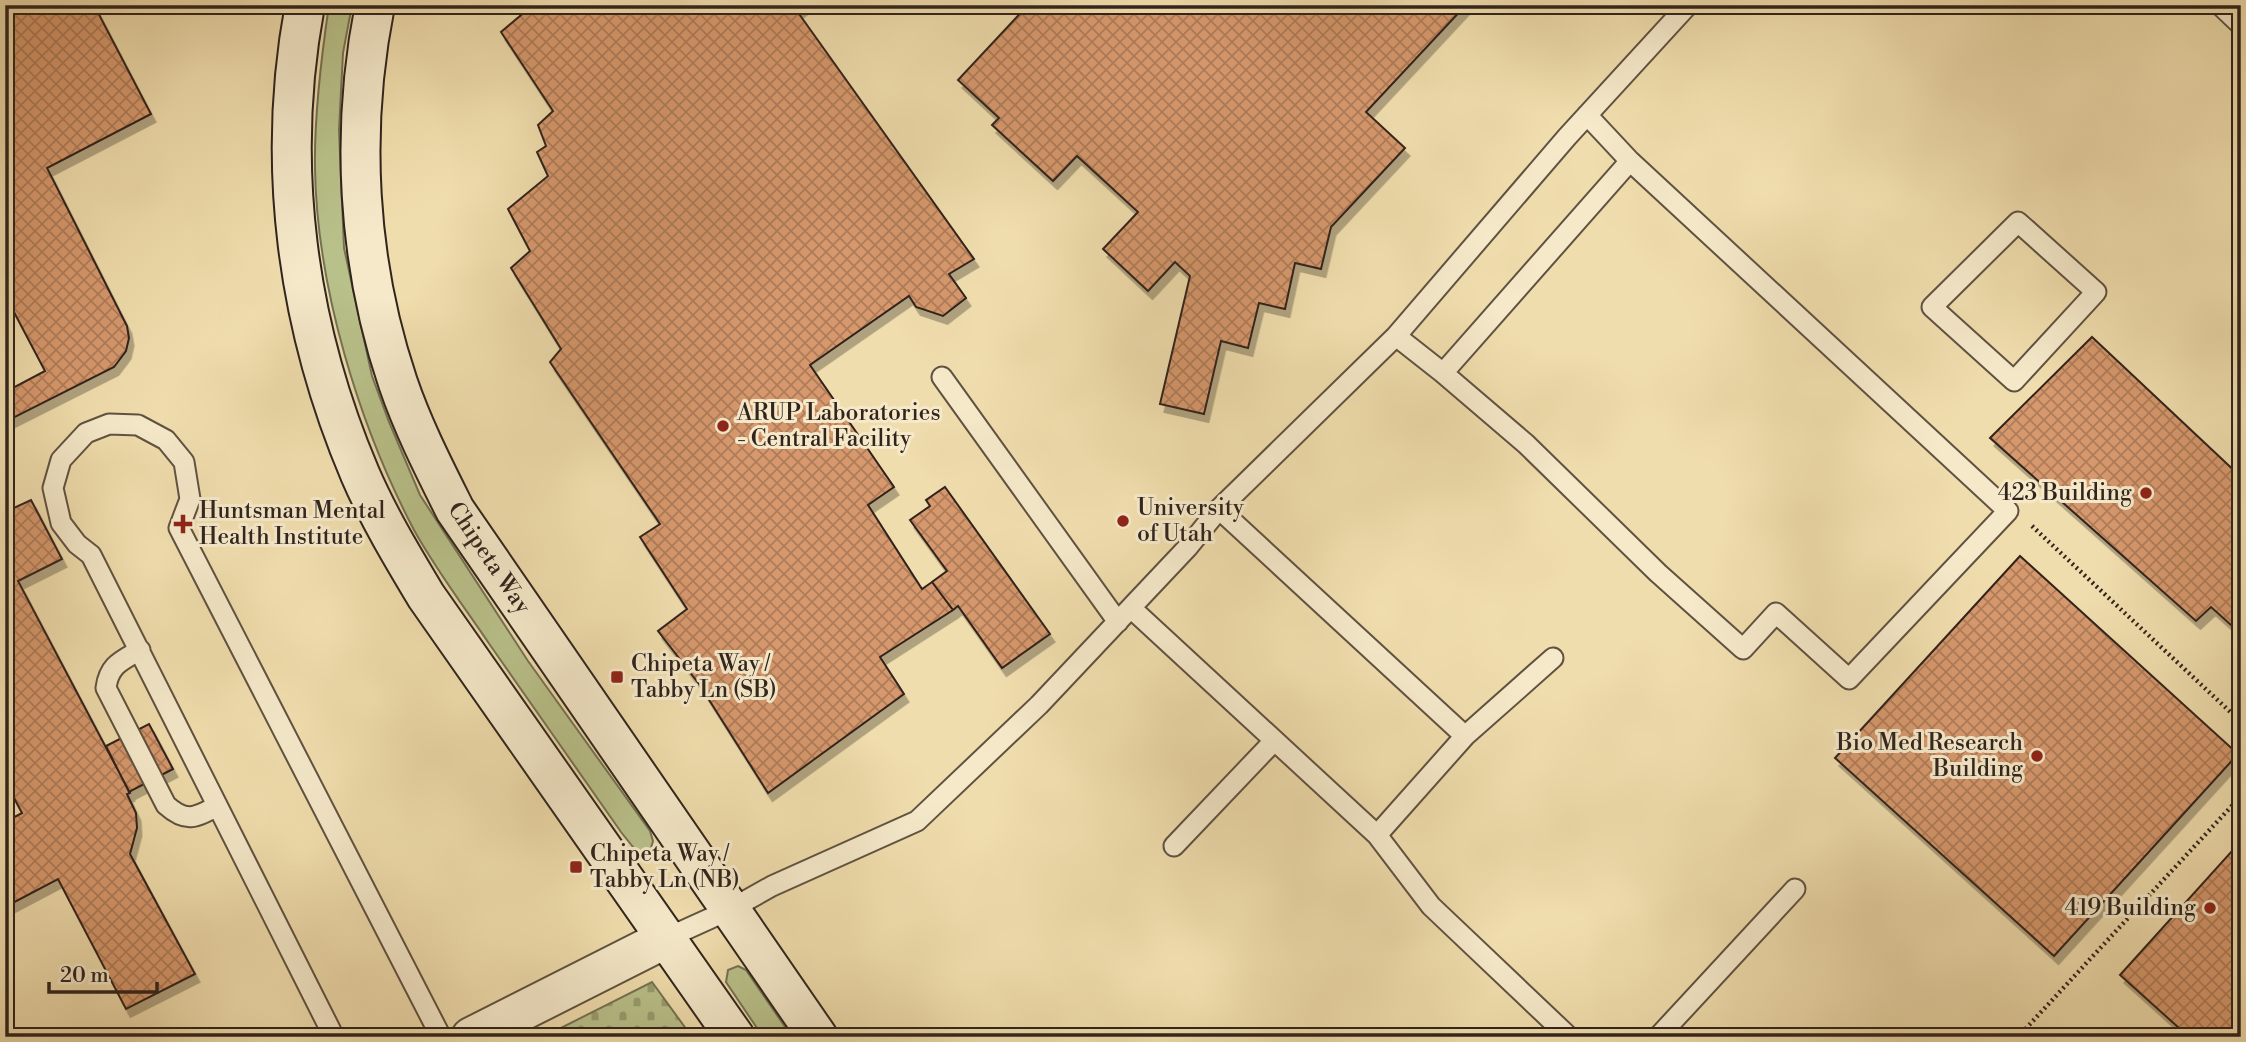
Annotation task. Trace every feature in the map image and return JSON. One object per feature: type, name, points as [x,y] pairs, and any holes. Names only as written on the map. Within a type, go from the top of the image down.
[{"type":"street","points":[[305,5],[293,93],[291,159],[295,225],[303,290],[317,353],[337,417],[360,476],[426,596],[735,1037]]},
{"type":"street","name":"Chipeta Way","points":[[375,5],[367,46],[361,113],[360,181],[367,247],[377,302],[398,383],[424,449],[455,510],[818,1037]]},
{"type":"street","points":[[471,1037],[667,938]]},
{"type":"lane","points":[[667,938],[731,909],[772,886],[917,821],[1039,705],[1188,547],[1219,509],[1396,336],[1587,115],[1688,5]]},
{"type":"lane","points":[[2220,5],[2241,25]]},
{"type":"lane","points":[[1396,336],[1526,444],[1658,573],[1743,649],[1776,612],[1849,679],[2008,511],[1630,161],[1587,115]]},
{"type":"lane","points":[[1443,373],[1630,161]]},
{"type":"lane","points":[[2018,222],[2096,292],[2014,381],[1932,307],[2018,222]]},
{"type":"lane","points":[[942,377],[1124,615],[1274,741],[1377,835],[1431,906],[1569,1037]]},
{"type":"lane","points":[[334,1037],[91,555],[77,544],[61,523],[53,488],[61,460],[86,433],[109,424],[138,425],[166,440],[184,462],[190,499],[179,528],[441,1037]]},
{"type":"lane","points":[[1219,509],[1465,736]]},
{"type":"lane","points":[[140,650],[108,673],[106,688],[166,805],[177,815],[189,818],[200,816],[217,806]]},
{"type":"lane","points":[[1377,835],[1465,736],[1553,658]]},
{"type":"lane","points":[[1174,846],[1274,741]]},
{"type":"lane","points":[[1658,1037],[1795,889]]},
{"type":"path","points":[[2028,522],[2241,722]]},
{"type":"path","points":[[2018,1037],[2241,796]]},
{"type":"green space","points":[[329,5],[352,5],[343,53],[339,130],[344,248],[372,376],[389,422],[420,495],[528,661],[650,831],[653,841],[651,848],[645,852],[637,852],[621,832],[441,574],[414,530],[394,489],[359,401],[333,308],[318,214],[316,128]]},
{"type":"green space","points":[[738,966],[746,970],[792,1037],[763,1037],[726,982],[728,970]]},
{"type":"green space","points":[[652,982],[692,1037],[543,1037]]},
{"type":"building","points":[[5,5],[94,5],[151,114],[47,168],[127,326],[129,338],[126,351],[114,367],[5,422],[5,392],[45,371],[5,295]]},
{"type":"building","name":"ARUP Laboratories - Central Facility","points":[[533,5],[805,5],[797,11],[974,259],[949,274],[966,298],[943,316],[916,307],[909,296],[810,365],[894,487],[868,505],[922,589],[932,582],[953,610],[880,657],[904,694],[768,793],[699,684],[658,631],[687,609],[640,537],[660,524],[550,362],[561,349],[511,268],[530,251],[508,209],[548,176],[537,152],[546,146],[538,125],[553,111],[501,32]]},
{"type":"building","points":[[1028,5],[1466,5],[1366,112],[1405,148],[1331,227],[1321,269],[1295,263],[1285,309],[1259,303],[1248,348],[1221,341],[1204,414],[1160,404],[1190,276],[1175,262],[1148,291],[1103,249],[1138,212],[1077,156],[1053,181],[992,125],[999,118],[958,80]]},
{"type":"building","name":"423 Building","points":[[2092,337],[2241,477],[2241,634],[2211,607],[2196,621],[1990,438]]},
{"type":"building","points":[[945,487],[1050,634],[1002,668],[958,606],[953,610],[932,582],[947,571],[910,520],[930,506],[926,500]]},
{"type":"building","points":[[31,500],[62,559],[18,581],[130,793],[127,794],[136,813],[137,828],[130,854],[195,974],[126,1009],[58,879],[5,907],[5,822],[22,813],[5,781],[5,512]]},
{"type":"building","name":"Bio Med Research Building","points":[[2020,556],[2238,754],[2054,956],[1835,758]]},
{"type":"building","points":[[149,724],[173,769],[129,792],[106,746]]},
{"type":"building","name":"419 Building","points":[[2241,841],[2241,1037],[2189,1037],[2120,975]]},
{"type":"place","name":"ARUP Laboratories - Central Facility","points":[[723,426]]},
{"type":"place","name":"423 Building","points":[[2146,493]]},
{"type":"place","name":"University of Utah","points":[[1123,521]]},
{"type":"place","name":"Huntsman Mental Health Institute","points":[[183,524]]},
{"type":"place","name":"Chipeta Way / Tabby Ln (SB)","points":[[617,677]]},
{"type":"place","name":"Bio Med Research Building","points":[[2037,756]]},
{"type":"place","name":"Chipeta Way / Tabby Ln (NB)","points":[[576,867]]},
{"type":"place","name":"419 Building","points":[[2210,908]]}]
